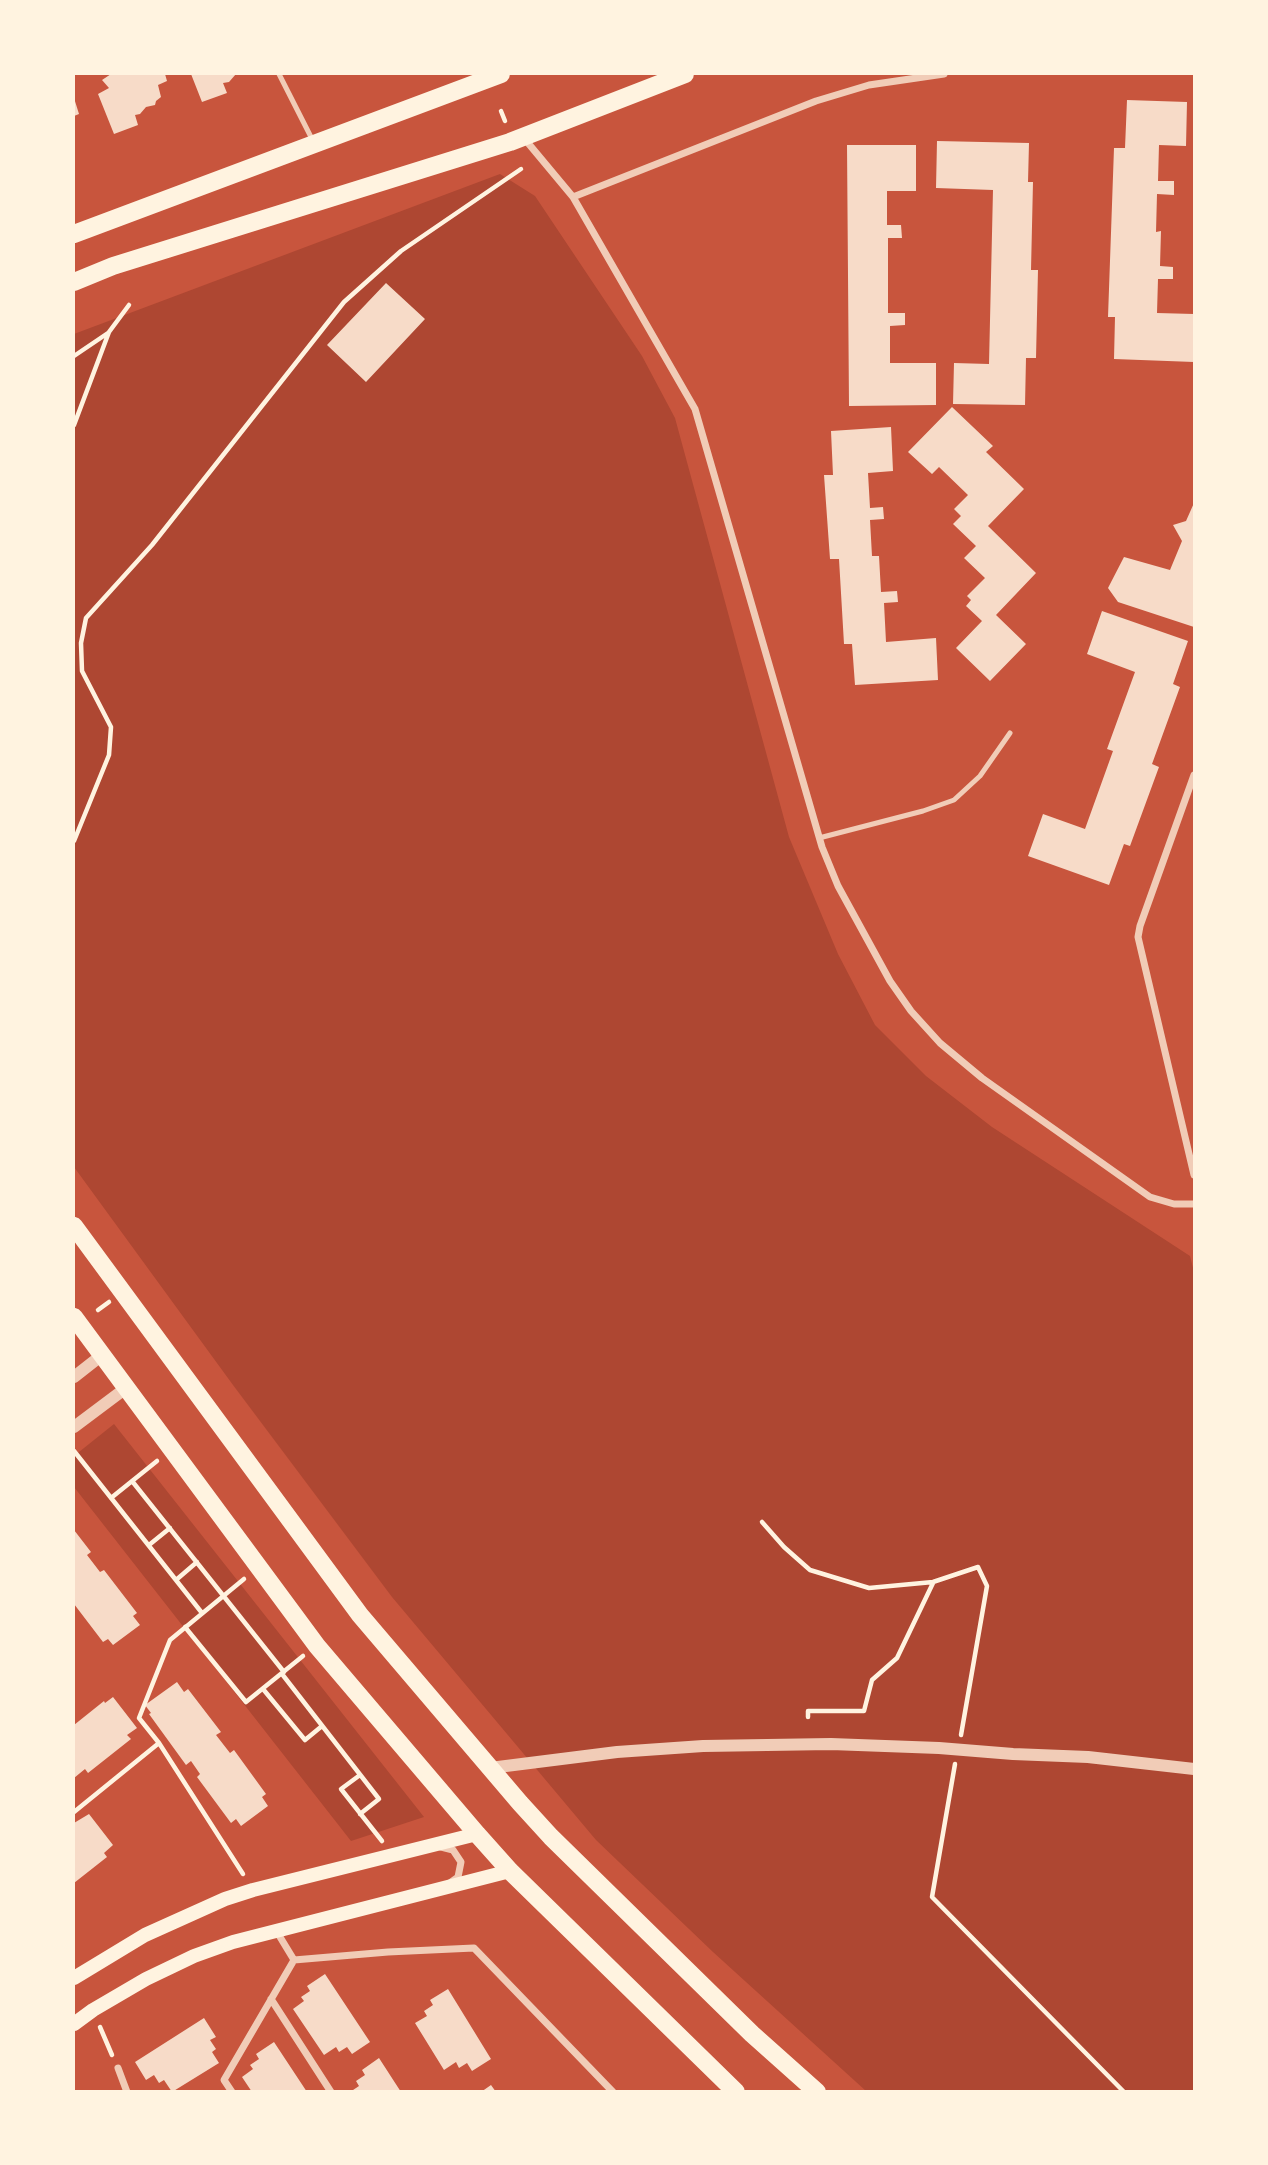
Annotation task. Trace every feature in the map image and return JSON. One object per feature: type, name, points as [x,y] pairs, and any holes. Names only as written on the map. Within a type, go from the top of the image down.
[{"type":"main road","points":[[74,234],[501,74]]},
{"type":"main road","points":[[74,282],[113,266],[523,136],[685,74]]},
{"type":"main road","points":[[74,1226],[360,1615],[490,1768],[551,1837],[752,2034],[817,2091]]},
{"type":"main road","points":[[74,1317],[317,1646],[477,1834],[510,1871],[736,2091]]},
{"type":"main road","points":[[74,1978],[171,1922],[225,1899],[477,1834]]},
{"type":"main road","points":[[74,2024],[146,1979],[194,1956],[233,1942],[510,1871]]},
{"type":"street","points":[[573,197],[816,101],[869,85],[944,74]]},
{"type":"street","points":[[523,136],[573,197],[695,409],[820,838],[838,886],[872,951],[911,1011],[940,1043],[982,1078],[1150,1197],[1174,1205],[1195,1204]]},
{"type":"street","points":[[1195,775],[1138,937],[1195,1175]]},
{"type":"street","points":[[74,1377],[102,1355]]},
{"type":"street","points":[[74,1427],[126,1388]]},
{"type":"street","points":[[490,1768],[617,1752],[703,1746],[831,1744],[1088,1757],[1195,1769]]},
{"type":"street","points":[[434,1845],[453,1850],[461,1862],[458,1877],[445,1887]]},
{"type":"street","points":[[277,1931],[294,1959]]},
{"type":"street","points":[[294,1959],[474,1948],[613,2091]]},
{"type":"street","points":[[232,2091],[224,2080],[294,1959]]},
{"type":"street","points":[[271,1999],[331,2091]]},
{"type":"street","points":[[118,2068],[127,2091]]},
{"type":"lane","points":[[279,74],[315,144]]},
{"type":"lane","points":[[820,838],[923,811],[954,800],[980,776],[1010,733]]},
{"type":"path","points":[[501,111],[505,121]]},
{"type":"path","points":[[74,841],[109,755],[111,727],[82,671],[81,643],[86,618],[152,545],[344,303],[401,251],[521,169]]},
{"type":"path","points":[[74,425],[109,332],[129,305]]},
{"type":"path","points":[[74,356],[109,332]]},
{"type":"path","points":[[111,1499],[172,1450]]},
{"type":"path","points":[[74,1451],[202,1613]]},
{"type":"path","points":[[132,1481],[379,1800],[360,1814]]},
{"type":"path","points":[[762,1522],[784,1547],[810,1570],[869,1588],[933,1582],[978,1567],[987,1586],[960,1737]]},
{"type":"path","points":[[149,1545],[170,1528]]},
{"type":"path","points":[[176,1580],[197,1562]]},
{"type":"path","points":[[253,1890],[159,1743],[139,1718],[170,1640],[259,1567]]},
{"type":"path","points":[[808,1717],[808,1710],[864,1711],[872,1680],[897,1658],[933,1582]]},
{"type":"path","points":[[185,1627],[246,1702],[317,1646]]},
{"type":"path","points":[[263,1689],[305,1740],[322,1726]]},
{"type":"path","points":[[74,1812],[159,1743]]},
{"type":"path","points":[[958,1751],[932,1897],[1124,2091]]},
{"type":"path","points":[[360,1775],[341,1789],[393,1855]]},
{"type":"path","points":[[93,2010],[118,2068]]},
{"type":"shaded area","points":[[500,174],[535,196],[642,356],[675,418],[789,837],[838,954],[875,1025],[926,1076],[992,1127],[1190,1256],[1194,1272],[1194,2091],[866,2091],[713,1952],[596,1840],[392,1597],[74,1167],[74,334]]},
{"type":"shaded area","points":[[114,1424],[424,1817],[351,1841],[74,1487],[74,1456]]},
{"type":"building","points":[[111,74],[165,74],[167,81],[158,85],[161,97],[155,105],[146,107],[140,114],[135,115],[138,125],[114,134],[98,94],[109,88],[102,80]]},
{"type":"building","points":[[191,74],[236,74],[229,82],[223,83],[227,93],[202,102]]},
{"type":"building","points":[[74,98],[79,114],[74,116]]},
{"type":"building","points":[[1127,100],[1187,102],[1186,146],[1159,145],[1158,181],[1174,181],[1174,195],[1157,194],[1156,232],[1161,231],[1160,266],[1173,267],[1173,279],[1158,279],[1157,313],[1194,314],[1194,362],[1114,359],[1115,317],[1108,317],[1114,148],[1125,148]]},
{"type":"building","points":[[937,141],[1029,143],[1028,182],[1033,182],[1031,270],[1038,270],[1036,358],[1026,358],[1025,405],[953,404],[954,363],[989,364],[993,190],[936,188]]},
{"type":"building","points":[[847,145],[916,145],[916,191],[887,191],[887,225],[901,225],[902,238],[888,238],[888,313],[905,313],[905,325],[890,326],[890,363],[936,363],[936,405],[849,406]]},
{"type":"building","points":[[386,283],[425,319],[366,382],[327,345]]},
{"type":"building","points":[[952,407],[993,446],[986,452],[1024,489],[988,526],[1036,573],[996,615],[1026,644],[990,681],[956,648],[982,621],[966,606],[971,600],[967,596],[985,578],[964,558],[976,546],[953,524],[961,516],[954,509],[968,495],[939,467],[932,474],[908,452]]},
{"type":"building","points":[[891,427],[893,471],[868,473],[870,508],[883,507],[884,519],[870,520],[872,556],[879,556],[881,592],[897,591],[898,602],[884,603],[886,642],[936,638],[938,680],[855,685],[852,644],[844,644],[839,559],[830,559],[824,475],[833,475],[831,431]]},
{"type":"building","points":[[1194,503],[1194,627],[1118,602],[1108,588],[1124,557],[1170,570],[1182,541],[1173,525],[1186,521]]},
{"type":"building","points":[[1102,611],[1188,641],[1173,684],[1180,687],[1152,764],[1159,767],[1130,846],[1124,844],[1109,885],[1028,856],[1043,814],[1085,829],[1113,751],[1107,749],[1135,672],[1087,654]]},
{"type":"building","points":[[74,1530],[91,1552],[87,1555],[100,1572],[104,1570],[137,1613],[133,1616],[140,1625],[113,1645],[108,1639],[103,1642],[74,1604]]},
{"type":"building","points":[[177,1682],[184,1692],[188,1689],[221,1732],[216,1735],[230,1753],[234,1750],[266,1794],[262,1797],[268,1806],[241,1826],[236,1819],[231,1823],[197,1777],[200,1774],[191,1761],[186,1765],[145,1705]]},
{"type":"building","points":[[113,1697],[137,1728],[127,1735],[131,1739],[88,1773],[85,1769],[74,1778],[74,1725]]},
{"type":"building","points":[[89,1814],[113,1845],[104,1853],[107,1857],[74,1883],[74,1823]]},
{"type":"building","points":[[325,1974],[370,2042],[352,2054],[347,2047],[339,2052],[336,2047],[324,2055],[293,2009],[304,2001],[301,1997],[310,1991],[307,1986]]},
{"type":"building","points":[[448,1989],[491,2059],[472,2071],[467,2063],[459,2068],[456,2062],[444,2070],[415,2023],[427,2016],[424,2011],[433,2005],[430,2000]]},
{"type":"building","points":[[204,2018],[216,2037],[210,2040],[216,2049],[212,2052],[219,2063],[172,2092],[164,2080],[159,2083],[154,2075],[146,2080],[135,2062]]},
{"type":"building","points":[[274,2042],[307,2092],[252,2092],[242,2077],[253,2069],[250,2065],[259,2059],[256,2054]]},
{"type":"building","points":[[379,2058],[401,2092],[350,2092],[359,2086],[356,2081],[365,2075],[362,2070]]},
{"type":"building","points":[[491,2085],[496,2092],[481,2092]]}]
